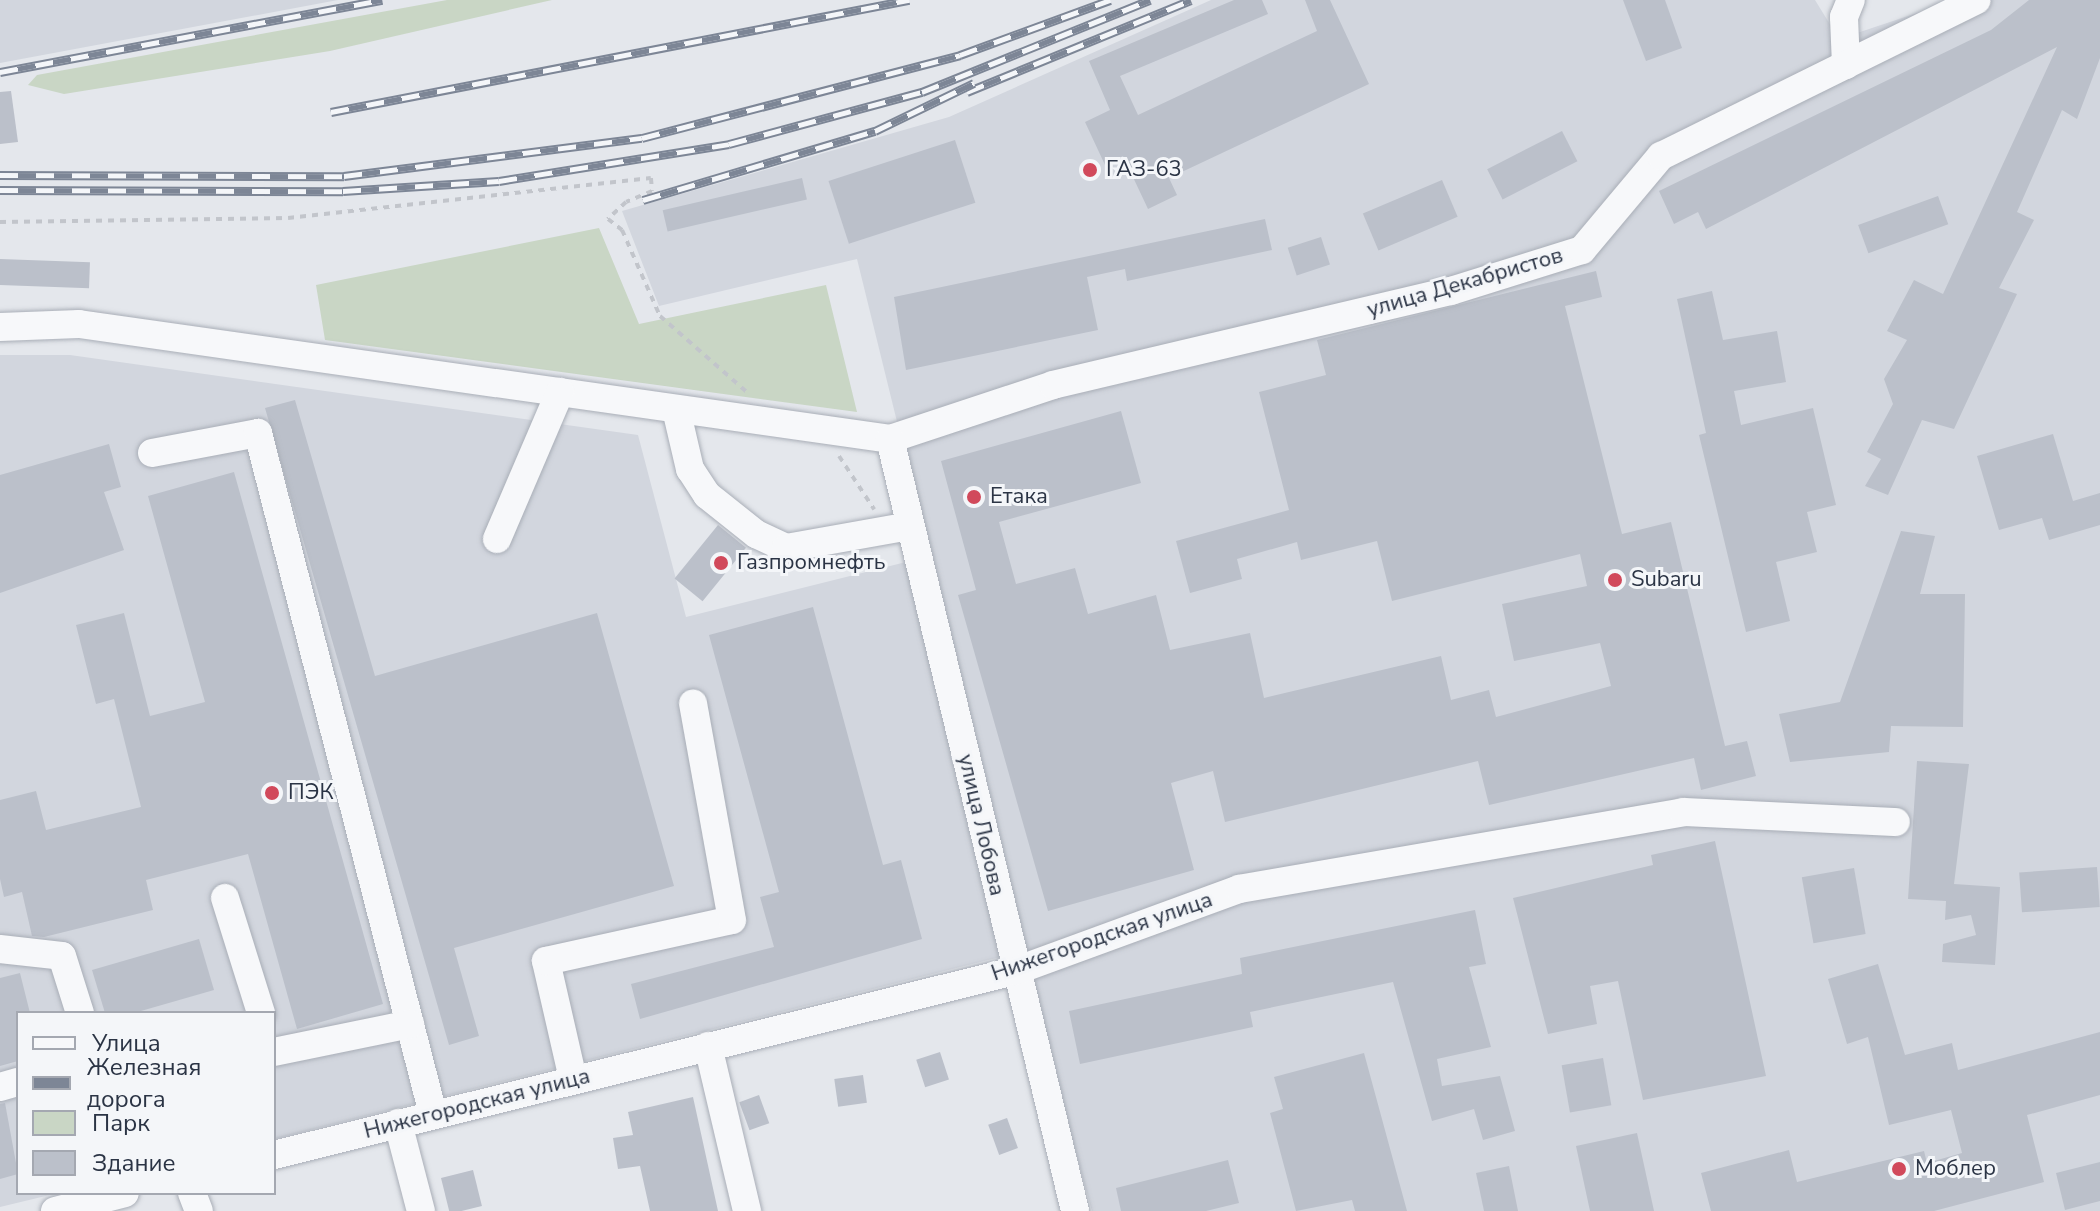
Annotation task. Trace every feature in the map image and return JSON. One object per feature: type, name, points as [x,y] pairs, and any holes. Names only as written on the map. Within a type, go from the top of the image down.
[{"type":"street","points":[[1846,65],[1844,17],[1851,0]]},
{"type":"street","name":"улица Декабристов","points":[[890,439],[1053,385],[1451,291],[1582,250],[1661,156],[1976,0]]},
{"type":"street","points":[[0,327],[79,324],[890,439]]},
{"type":"street","points":[[497,539],[560,392]]},
{"type":"street","points":[[676,409],[690,469],[707,495],[756,534],[786,548],[899,529]]},
{"type":"street","points":[[152,453],[258,433],[433,1114]]},
{"type":"street","name":"улица Лобова","points":[[890,439],[899,529],[1075,1211]]},
{"type":"street","points":[[573,1079],[546,961],[732,920],[693,703]]},
{"type":"street","name":"Нижегородская улица","points":[[276,1154],[1015,971],[1239,889],[1667,815],[1896,822]]},
{"type":"street","points":[[225,898],[260,1011]]},
{"type":"street","points":[[0,949],[62,956],[79,1011]]},
{"type":"street","points":[[276,1052],[410,1024]]},
{"type":"street","points":[[708,1046],[747,1211]]},
{"type":"street","points":[[398,1123],[421,1211]]},
{"type":"street","points":[[55,1211],[117,1195]]},
{"type":"path","points":[[0,222],[288,218],[651,178],[652,191],[608,219],[622,230],[660,316],[758,400]]},
{"type":"path","points":[[822,430],[899,529]]},
{"type":"shaded area","points":[[0,0],[338,0],[0,63]]},
{"type":"shaded area","points":[[1211,0],[1815,0],[1839,39],[1956,0],[2100,0],[2100,1211],[1092,1211],[1020,952],[276,1138],[276,1011],[16,1011],[16,1195],[50,1195],[0,1207],[0,355],[70,355],[638,435],[686,617],[930,556],[857,259],[659,306],[622,211],[949,117]]},
{"type":"green space","points":[[447,0],[552,0],[330,51],[64,94],[28,85],[37,75]]},
{"type":"green space","points":[[599,228],[639,324],[826,285],[857,412],[325,340],[316,285]]},
{"type":"building","points":[[1234,0],[1262,0],[1268,14],[1120,76],[1138,115],[1317,31],[1305,0],[1330,0],[1369,84],[1169,178],[1177,195],[1148,209],[1123,156],[1105,165],[1085,122],[1110,110],[1089,61]]},
{"type":"building","points":[[1623,0],[1665,0],[1682,48],[1646,61]]},
{"type":"building","points":[[2029,0],[2100,0],[2100,58],[2077,119],[2062,110],[2017,212],[2034,220],[1999,288],[2017,294],[1954,429],[1922,420],[1888,495],[1865,486],[1881,459],[1867,452],[1893,404],[1884,379],[1907,340],[1887,331],[1914,280],[1943,294],[2057,47],[1706,229],[1698,212],[1674,224],[1659,191],[1991,30]]},
{"type":"building","points":[[11,91],[18,142],[0,144],[0,92]]},
{"type":"building","points":[[1562,131],[1577,161],[1503,199],[1487,169]]},
{"type":"building","points":[[955,140],[975,203],[849,244],[829,181]]},
{"type":"building","points":[[802,178],[807,199],[668,232],[663,210]]},
{"type":"building","points":[[1442,180],[1458,217],[1378,250],[1363,214]]},
{"type":"building","points":[[1938,196],[1948,224],[1868,253],[1858,225]]},
{"type":"building","points":[[1265,219],[1272,250],[1127,281],[1125,269],[1087,277],[1098,330],[906,370],[894,297]]},
{"type":"building","points":[[1321,237],[1330,265],[1297,275],[1288,248]]},
{"type":"building","points":[[0,259],[90,262],[89,288],[0,285]]},
{"type":"building","points":[[1596,271],[1602,297],[1565,306],[1622,534],[1671,522],[1725,746],[1747,741],[1756,776],[1701,790],[1694,758],[1489,805],[1478,761],[1225,822],[1213,771],[1171,783],[1194,870],[1048,911],[958,595],[976,590],[941,461],[1121,411],[1141,483],[999,522],[1016,584],[1075,568],[1088,614],[1156,595],[1170,650],[1250,633],[1264,698],[1441,656],[1451,700],[1489,690],[1496,717],[1611,686],[1600,643],[1514,661],[1502,604],[1587,586],[1580,554],[1392,601],[1377,541],[1301,560],[1297,542],[1237,559],[1242,579],[1190,593],[1176,541],[1289,510],[1259,392],[1326,375],[1317,340]]},
{"type":"building","points":[[1712,291],[1723,340],[1777,331],[1786,382],[1734,391],[1741,425],[1813,408],[1836,505],[1807,512],[1817,552],[1776,562],[1790,621],[1746,632],[1699,435],[1706,433],[1677,299]]},
{"type":"building","points":[[295,400],[375,676],[597,613],[674,886],[454,948],[479,1036],[449,1045],[265,408]]},
{"type":"building","points":[[2053,434],[2073,501],[2100,493],[2100,525],[2049,540],[2042,518],[1999,530],[1977,456]]},
{"type":"building","points":[[109,444],[121,487],[104,492],[124,550],[0,593],[0,475]]},
{"type":"building","points":[[234,472],[383,1004],[297,1029],[248,854],[146,880],[153,910],[44,937],[32,936],[22,892],[4,897],[0,879],[0,800],[36,791],[46,830],[141,807],[114,699],[96,704],[76,625],[124,613],[150,716],[205,702],[148,496]]},
{"type":"building","points":[[718,525],[746,548],[703,601],[675,579]]},
{"type":"building","points":[[1901,531],[1935,536],[1920,594],[1965,594],[1963,727],[1891,726],[1889,752],[1790,762],[1779,714],[1840,702]]},
{"type":"building","points":[[813,607],[883,865],[901,860],[922,939],[640,1019],[631,984],[774,947],[760,897],[779,892],[709,635]]},
{"type":"building","points":[[1917,761],[1969,764],[1954,884],[2000,887],[1995,965],[1942,962],[1943,944],[1976,935],[1971,915],[1945,920],[1946,901],[1908,899]]},
{"type":"building","points":[[1715,841],[1766,1076],[1643,1100],[1618,981],[1590,986],[1597,1024],[1548,1034],[1513,898],[1653,865],[1651,855]]},
{"type":"building","points":[[2097,867],[2100,907],[2022,912],[2019,872]]},
{"type":"building","points":[[1854,868],[1866,934],[1813,943],[1802,877]]},
{"type":"building","points":[[1475,910],[1486,964],[1469,967],[1491,1047],[1437,1059],[1442,1086],[1500,1076],[1515,1131],[1483,1140],[1474,1109],[1432,1121],[1393,982],[1250,1012],[1253,1027],[1080,1064],[1069,1011],[1242,974],[1240,958]]},
{"type":"building","points":[[199,939],[214,990],[141,1011],[104,1011],[92,970]]},
{"type":"building","points":[[1878,964],[1905,1055],[1952,1043],[1958,1070],[2100,1032],[2100,1095],[2027,1115],[2044,1182],[1934,1211],[1711,1211],[1701,1173],[1789,1150],[1797,1182],[1924,1151],[1927,1163],[1962,1153],[1951,1110],[1889,1125],[1868,1037],[1847,1044],[1828,979]]},
{"type":"building","points":[[20,973],[30,1011],[16,1011],[16,1062],[0,1066],[0,978]]},
{"type":"building","points":[[940,1052],[949,1080],[925,1087],[916,1060]]},
{"type":"building","points":[[1364,1053],[1407,1211],[1355,1211],[1352,1200],[1296,1211],[1270,1113],[1283,1109],[1274,1077]]},
{"type":"building","points":[[1603,1058],[1611,1105],[1570,1113],[1562,1065]]},
{"type":"building","points":[[863,1075],[867,1103],[838,1107],[834,1079]]},
{"type":"building","points":[[759,1095],[769,1123],[750,1130],[739,1102]]},
{"type":"building","points":[[693,1097],[718,1211],[650,1211],[640,1166],[618,1169],[613,1138],[633,1135],[628,1112]]},
{"type":"building","points":[[5,1103],[16,1175],[0,1179],[0,1104]]},
{"type":"building","points":[[1007,1118],[1018,1148],[999,1155],[988,1125]]},
{"type":"building","points":[[1637,1133],[1654,1211],[1590,1211],[1576,1146]]},
{"type":"building","points":[[1228,1160],[1239,1203],[1206,1211],[1121,1211],[1116,1188]]},
{"type":"building","points":[[2100,1162],[2100,1201],[2065,1210],[2056,1173]]},
{"type":"building","points":[[1509,1166],[1518,1211],[1484,1211],[1476,1173]]},
{"type":"building","points":[[473,1170],[482,1206],[449,1211],[441,1178]]},
{"type":"railway","points":[[0,72],[382,0]]},
{"type":"railway","points":[[331,112],[909,0]]},
{"type":"railway","points":[[0,175],[344,176],[642,138],[960,55],[1110,0]]},
{"type":"railway","points":[[0,190],[343,191],[499,181],[729,144],[922,92],[1150,0]]},
{"type":"railway","points":[[967,92],[1191,0]]},
{"type":"railway","points":[[643,200],[875,131],[974,83]]},
{"type":"place","name":"ГАЗ-63","points":[[1090,170]]},
{"type":"place","name":"Етака","points":[[974,497]]},
{"type":"place","name":"Газпромнефть","points":[[721,563]]},
{"type":"place","name":"Subaru","points":[[1615,580]]},
{"type":"place","name":"ПЭК","points":[[272,793]]},
{"type":"place","name":"Моблер","points":[[1899,1169]]}]
